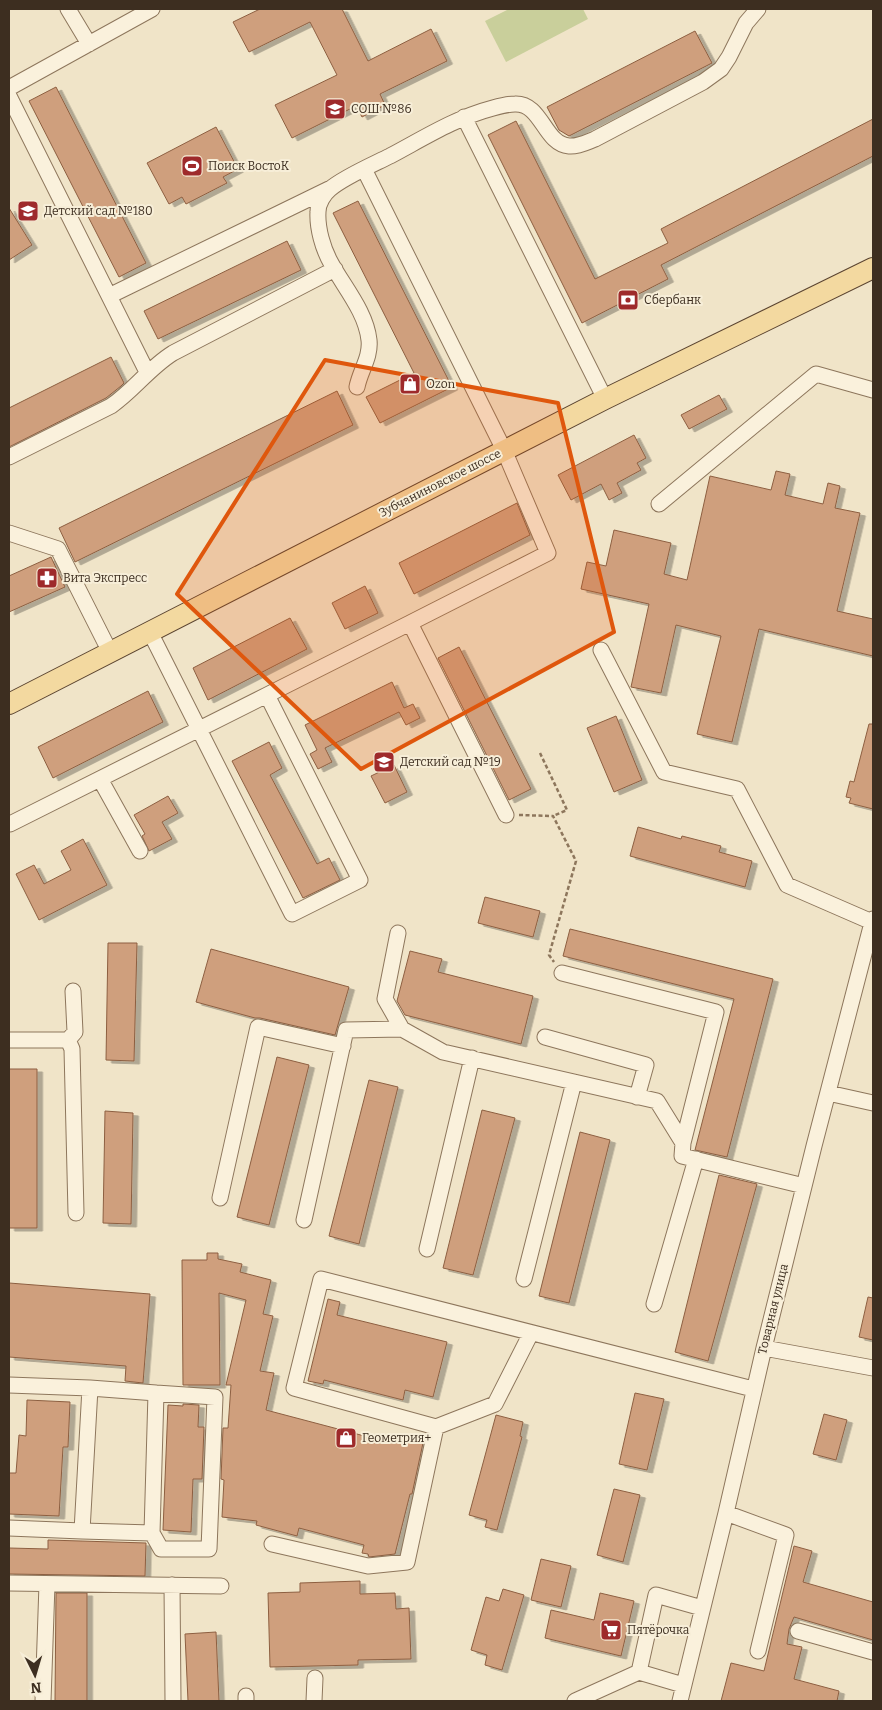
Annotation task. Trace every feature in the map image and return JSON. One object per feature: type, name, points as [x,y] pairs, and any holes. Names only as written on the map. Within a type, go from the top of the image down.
[{"type":"main road","name":"Зубчаниновское шоссе","points":[[9,704],[605,399],[873,268]]},
{"type":"street","points":[[68,9],[89,44]]},
{"type":"street","points":[[9,88],[152,9]]},
{"type":"street","points":[[109,296],[330,189],[364,169],[464,117],[504,105],[516,104],[526,106],[543,122],[555,140],[568,146],[579,145],[595,139],[703,82],[720,69],[732,52],[746,23],[758,9]]},
{"type":"street","points":[[9,96],[147,372]]},
{"type":"street","points":[[464,117],[605,399]]},
{"type":"street","points":[[10,824],[548,553],[504,450],[364,169]]},
{"type":"street","points":[[330,189],[322,198],[317,210],[319,230],[330,262],[361,312],[370,339],[370,353],[359,377],[357,387]]},
{"type":"street","points":[[9,457],[111,406],[126,396],[147,372],[160,361],[335,269]]},
{"type":"street","points":[[658,504],[816,374],[873,390]]},
{"type":"street","points":[[9,533],[58,549],[110,652]]},
{"type":"street","points":[[410,623],[506,815]]},
{"type":"street","points":[[150,632],[292,914],[360,880],[267,695]]},
{"type":"street","points":[[601,650],[664,772],[737,790],[787,885],[873,921]]},
{"type":"street","points":[[100,778],[140,851]]},
{"type":"street","name":"Товарная улица","points":[[680,1701],[726,1513],[753,1389],[873,921]]},
{"type":"street","points":[[398,933],[385,999],[402,1030]]},
{"type":"street","points":[[562,973],[716,1012],[683,1144],[682,1156],[804,1186]]},
{"type":"street","points":[[9,1040],[68,1040],[75,1032],[73,990]]},
{"type":"street","points":[[220,1198],[258,1027],[343,1046]]},
{"type":"street","points":[[304,1220],[346,1030],[402,1030],[443,1052],[657,1101],[683,1144]]},
{"type":"street","points":[[545,1037],[646,1065],[637,1097]]},
{"type":"street","points":[[68,1040],[72,1049],[76,1213]]},
{"type":"street","points":[[427,1249],[472,1058]]},
{"type":"street","points":[[524,1279],[574,1082]]},
{"type":"street","points":[[828,1093],[873,1103]]},
{"type":"street","points":[[654,1304],[696,1159]]},
{"type":"street","points":[[531,1333],[495,1404],[436,1427],[294,1388],[321,1279],[753,1389]]},
{"type":"street","points":[[764,1348],[873,1368]]},
{"type":"street","points":[[9,1385],[90,1388],[215,1397],[209,1549],[160,1549],[152,1533],[156,1394]]},
{"type":"street","points":[[82,1531],[90,1388]]},
{"type":"street","points":[[272,1544],[368,1566],[407,1562],[436,1427]]},
{"type":"street","points":[[726,1513],[786,1535],[758,1651]]},
{"type":"street","points":[[9,1528],[152,1533]]},
{"type":"street","points":[[9,1583],[222,1586]]},
{"type":"street","points":[[44,1701],[47,1584]]},
{"type":"street","points":[[172,1585],[174,1701]]},
{"type":"street","points":[[639,1672],[656,1596],[702,1608]]},
{"type":"street","points":[[798,1631],[873,1652]]},
{"type":"street","points":[[575,1701],[639,1672],[683,1685]]},
{"type":"street","points":[[314,1701],[315,1678]]},
{"type":"path","points":[[506,815],[553,816],[567,810],[540,753]]},
{"type":"path","points":[[553,816],[576,861],[549,955],[562,973]]},
{"type":"highlighted area","points":[[325,360],[558,403],[614,632],[361,769],[177,594]]},
{"type":"green space","points":[[509,9],[583,9],[588,19],[506,62],[485,21]]},
{"type":"building","points":[[260,9],[342,9],[368,61],[431,29],[447,61],[380,94],[385,105],[362,117],[356,106],[292,138],[275,105],[337,75],[310,22],[249,52],[233,22]]},
{"type":"building","points":[[695,31],[712,63],[569,136],[559,130],[547,107]]},
{"type":"building","points":[[56,87],[146,263],[119,277],[29,101]]},
{"type":"building","points":[[873,119],[873,156],[661,265],[668,279],[582,323],[488,135],[516,121],[595,279],[668,243],[661,229]]},
{"type":"building","name":"Поиск ВостоК","points":[[216,127],[238,169],[223,177],[227,183],[186,204],[182,197],[169,204],[147,163]]},
{"type":"building","points":[[358,201],[452,387],[380,423],[366,397],[414,373],[333,213]]},
{"type":"building","points":[[9,208],[32,245],[9,260]]},
{"type":"building","points":[[287,241],[301,270],[158,339],[144,311]]},
{"type":"building","points":[[111,357],[124,383],[121,386],[106,398],[9,447],[9,408]]},
{"type":"building","points":[[337,391],[353,425],[75,562],[59,528]]},
{"type":"building","points":[[719,395],[727,409],[689,429],[681,415]]},
{"type":"building","points":[[634,435],[646,458],[637,463],[641,470],[617,483],[622,493],[609,500],[601,484],[571,500],[558,475]]},
{"type":"building","points":[[776,471],[790,474],[785,495],[823,504],[828,483],[840,486],[835,508],[860,513],[837,611],[873,619],[873,656],[759,629],[732,742],[697,734],[721,636],[676,625],[661,693],[631,687],[649,604],[581,589],[587,562],[606,566],[614,530],[671,543],[664,574],[687,580],[710,476],[771,490]]},
{"type":"building","points":[[517,503],[530,535],[414,594],[399,563]]},
{"type":"building","points":[[51,557],[65,587],[9,612],[9,576]]},
{"type":"building","points":[[365,586],[378,613],[345,629],[332,603]]},
{"type":"building","points":[[290,618],[307,649],[208,700],[193,668]]},
{"type":"building","points":[[459,647],[531,789],[509,800],[438,658]]},
{"type":"building","points":[[392,682],[404,708],[413,704],[420,718],[406,725],[399,712],[325,748],[332,762],[318,769],[310,754],[317,750],[305,725]]},
{"type":"building","points":[[148,691],[163,722],[53,778],[38,747]]},
{"type":"building","points":[[616,716],[642,780],[614,792],[587,728]]},
{"type":"building","points":[[869,724],[873,724],[873,809],[849,803],[851,798],[846,797],[850,781],[854,782]]},
{"type":"building","points":[[269,742],[282,768],[270,775],[317,864],[329,858],[340,880],[303,898],[232,761]]},
{"type":"building","points":[[394,765],[407,792],[385,803],[371,776]]},
{"type":"building","points":[[168,796],[178,813],[162,822],[172,839],[149,851],[142,836],[145,834],[134,815]]},
{"type":"building","points":[[638,827],[681,839],[682,836],[721,846],[719,852],[752,861],[745,887],[630,856]]},
{"type":"building","points":[[83,839],[107,885],[39,920],[16,874],[34,865],[44,884],[71,870],[61,851]]},
{"type":"building","points":[[485,897],[540,911],[533,937],[478,923]]},
{"type":"building","points":[[570,929],[773,979],[727,1157],[695,1150],[734,999],[563,956]]},
{"type":"building","points":[[108,943],[137,943],[134,1061],[106,1060]]},
{"type":"building","points":[[211,949],[349,987],[335,1035],[255,1018],[196,1002]]},
{"type":"building","points":[[410,951],[442,959],[438,972],[533,996],[521,1044],[405,1015],[397,1001]]},
{"type":"building","points":[[277,1057],[309,1065],[269,1225],[237,1217]]},
{"type":"building","points":[[9,1069],[37,1069],[37,1228],[9,1228]]},
{"type":"building","points":[[369,1080],[398,1087],[359,1244],[329,1236]]},
{"type":"building","points":[[482,1110],[515,1118],[473,1275],[443,1268]]},
{"type":"building","points":[[105,1111],[133,1113],[131,1224],[103,1223]]},
{"type":"building","points":[[580,1132],[610,1140],[569,1303],[539,1296]]},
{"type":"building","points":[[719,1175],[757,1184],[708,1361],[675,1352]]},
{"type":"building","points":[[207,1253],[218,1253],[218,1259],[242,1264],[240,1272],[271,1280],[263,1314],[273,1316],[260,1371],[274,1373],[266,1410],[391,1443],[392,1436],[423,1443],[412,1494],[410,1494],[395,1554],[369,1557],[368,1554],[362,1553],[364,1545],[299,1528],[297,1536],[256,1525],[257,1521],[222,1517],[224,1480],[221,1479],[223,1428],[228,1428],[231,1385],[226,1385],[246,1300],[219,1293],[220,1385],[183,1385],[182,1260],[207,1260]]},
{"type":"building","points":[[9,1283],[150,1294],[143,1383],[125,1381],[126,1366],[9,1357]]},
{"type":"building","points":[[868,1297],[873,1298],[873,1340],[859,1337]]},
{"type":"building","points":[[328,1299],[340,1302],[337,1315],[447,1342],[433,1397],[405,1390],[403,1400],[324,1380],[323,1384],[308,1381]]},
{"type":"building","points":[[635,1393],[664,1399],[647,1470],[619,1464]]},
{"type":"building","points":[[27,1400],[70,1402],[68,1447],[63,1447],[59,1516],[9,1514],[9,1473],[16,1473],[19,1435],[26,1436]]},
{"type":"building","points":[[183,1404],[199,1405],[198,1427],[204,1427],[202,1479],[193,1479],[191,1532],[163,1530],[168,1405],[183,1406]]},
{"type":"building","points":[[824,1414],[847,1420],[836,1460],[813,1454]]},
{"type":"building","points":[[496,1415],[523,1422],[520,1436],[522,1437],[497,1530],[485,1527],[487,1520],[469,1515]]},
{"type":"building","points":[[614,1489],[640,1495],[623,1562],[597,1555]]},
{"type":"building","points":[[48,1540],[146,1543],[145,1576],[9,1574],[9,1548],[48,1549]]},
{"type":"building","points":[[794,1546],[812,1551],[803,1582],[873,1602],[873,1640],[794,1617],[789,1629],[787,1644],[802,1647],[794,1679],[839,1691],[837,1701],[721,1701],[731,1663],[764,1671]]},
{"type":"building","points":[[541,1559],[571,1566],[561,1607],[531,1600]]},
{"type":"building","points":[[360,1581],[360,1594],[395,1593],[396,1609],[409,1608],[411,1659],[358,1660],[358,1665],[270,1667],[268,1593],[300,1592],[300,1583]]},
{"type":"building","points":[[503,1589],[524,1595],[502,1670],[485,1665],[487,1655],[471,1650],[486,1597],[499,1601]]},
{"type":"building","points":[[56,1593],[87,1593],[87,1701],[55,1701]]},
{"type":"building","points":[[600,1593],[634,1601],[621,1656],[545,1638],[551,1610],[594,1620]]},
{"type":"building","points":[[216,1632],[219,1701],[188,1701],[185,1634]]},
{"type":"place","name":"СОШ №86","points":[[335,109]]},
{"type":"place","name":"Поиск ВостоК","points":[[192,166]]},
{"type":"place","name":"Детский сад №180","points":[[28,211]]},
{"type":"place","name":"Сбербанк","points":[[628,300]]},
{"type":"place","name":"Ozon","points":[[410,384]]},
{"type":"place","name":"Вита Экспресс","points":[[47,578]]},
{"type":"place","name":"Детский сад №19","points":[[384,762]]},
{"type":"place","name":"Геометрия+","points":[[346,1438]]},
{"type":"place","name":"Пятёрочка","points":[[611,1630]]}]
